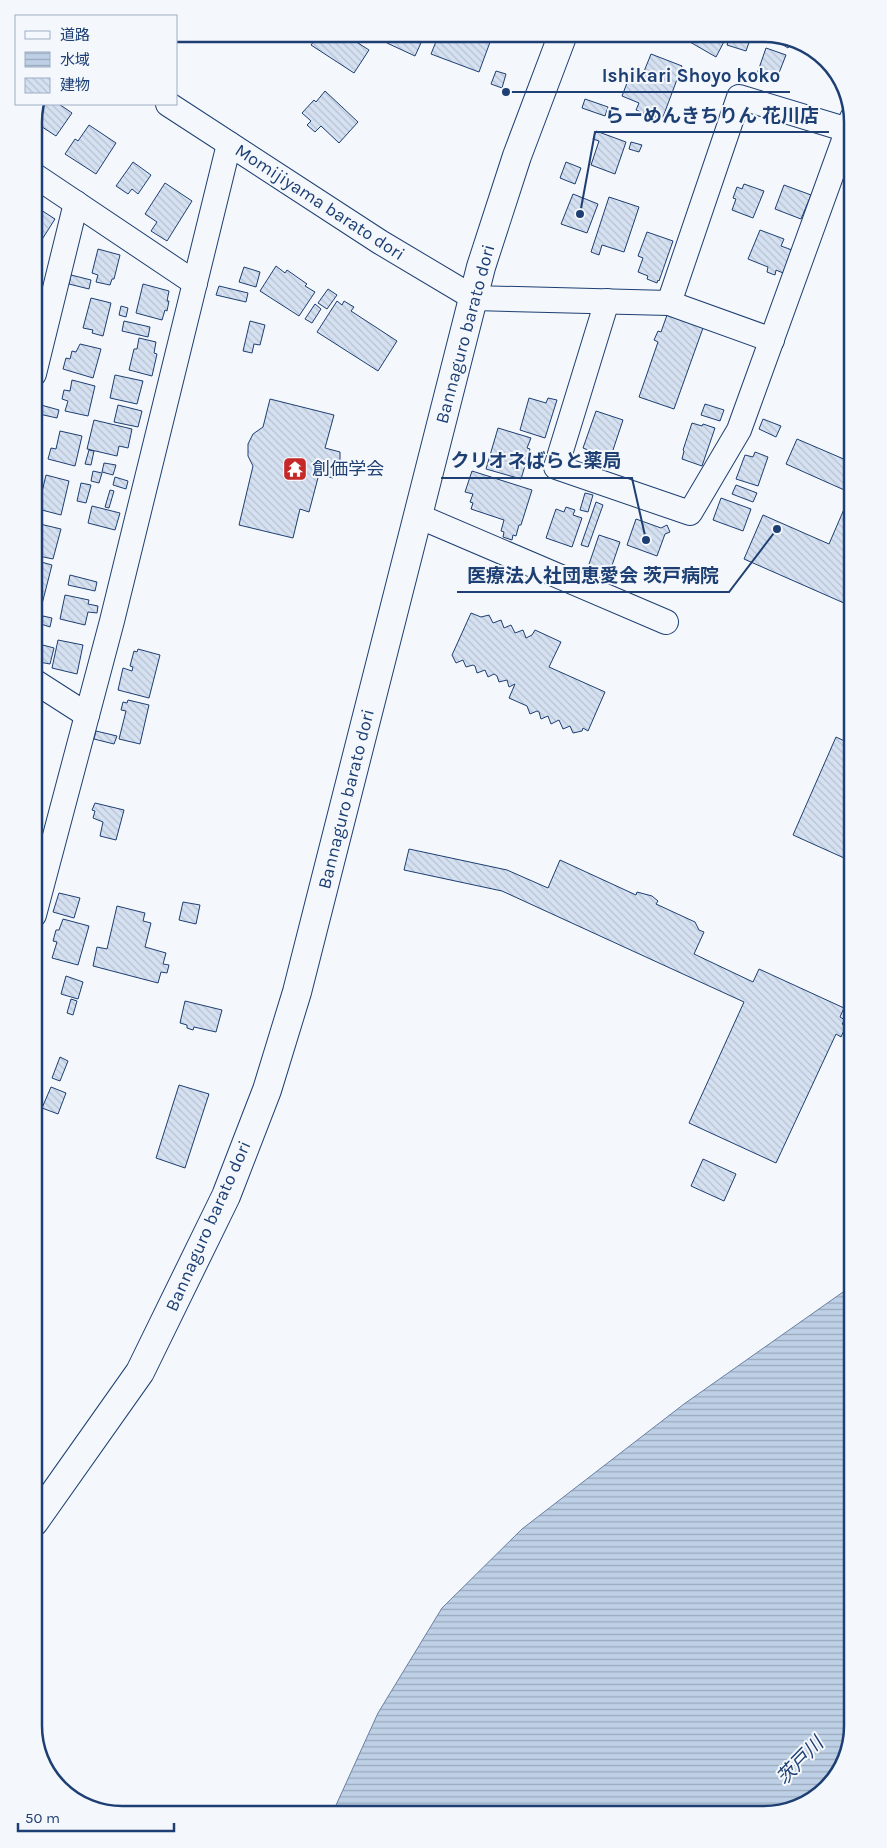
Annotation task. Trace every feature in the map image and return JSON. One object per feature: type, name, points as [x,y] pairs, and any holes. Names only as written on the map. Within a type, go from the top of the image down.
[{"type":"main road","name":"Bannaguro barato dori","points":[[42,1510],[140,1372],[226,1196],[263,1099],[297,992],[482,267],[517,156],[560,43]]},
{"type":"street","points":[[669,303],[739,97],[844,123]]},
{"type":"street","name":"Momijiyama barato dori","points":[[170,105],[380,242],[474,298]]},
{"type":"street","points":[[607,301],[556,467],[690,514],[739,430],[844,141]]},
{"type":"street","points":[[43,840],[87,715],[112,621],[229,144]]},
{"type":"street","points":[[43,181],[195,283]]},
{"type":"street","points":[[43,324],[76,203]]},
{"type":"street","points":[[474,298],[669,303],[772,340]]},
{"type":"street","points":[[418,516],[666,622]]},
{"type":"street","points":[[43,687],[87,715]]},
{"type":"water","name":"茨戸川","points":[[844,1291],[844,1736],[838,1756],[825,1778],[804,1795],[780,1804],[764,1806],[336,1805],[378,1713],[442,1608],[522,1529],[684,1404]]},
{"type":"building","points":[[313,42],[357,42],[369,50],[354,73],[311,45]]},
{"type":"building","points":[[387,42],[421,42],[415,56]]},
{"type":"building","points":[[436,42],[490,43],[479,72],[431,54]]},
{"type":"building","points":[[691,43],[723,43],[716,57]]},
{"type":"building","points":[[728,43],[749,43],[746,51],[727,45]]},
{"type":"building","points":[[766,48],[786,55],[775,83],[765,81],[766,77],[757,74]]},
{"type":"building","points":[[651,54],[682,66],[663,117],[656,114],[655,118],[636,110],[639,103],[622,96],[632,70],[643,74]]},
{"type":"building","points":[[496,71],[506,74],[502,88],[491,84]]},
{"type":"building","points":[[325,91],[358,122],[339,143],[321,126],[315,132],[307,125],[311,121],[302,113],[314,100],[316,102]]},
{"type":"building","points":[[585,99],[608,107],[605,116],[582,108]]},
{"type":"building","points":[[45,105],[60,105],[72,113],[56,136],[43,128]]},
{"type":"building","points":[[89,125],[116,143],[96,174],[65,154],[75,139],[78,141]]},
{"type":"building","points":[[596,131],[626,142],[615,174],[591,165],[599,141],[593,139]]},
{"type":"building","points":[[631,142],[642,145],[639,152],[629,149]]},
{"type":"building","points":[[133,162],[151,175],[138,194],[132,189],[128,194],[116,186]]},
{"type":"building","points":[[566,162],[581,168],[575,184],[560,178]]},
{"type":"building","points":[[165,183],[192,201],[167,241],[151,231],[157,222],[145,214]]},
{"type":"building","points":[[744,184],[764,191],[753,218],[732,210],[736,199],[733,198],[737,187],[742,189]]},
{"type":"building","points":[[784,185],[811,195],[801,219],[775,209]]},
{"type":"building","points":[[573,194],[598,204],[587,233],[561,224]]},
{"type":"building","points":[[609,197],[639,207],[624,252],[602,245],[599,255],[591,252]]},
{"type":"building","points":[[43,211],[55,219],[43,238]]},
{"type":"building","points":[[760,230],[784,239],[781,246],[792,250],[783,273],[776,270],[775,275],[767,272],[768,267],[748,259]]},
{"type":"building","points":[[647,232],[673,241],[657,283],[647,279],[648,276],[638,272],[643,258],[638,256]]},
{"type":"building","points":[[98,249],[120,255],[114,279],[112,279],[110,285],[96,282],[98,275],[92,273]]},
{"type":"building","points":[[276,266],[285,273],[287,270],[315,292],[299,316],[260,291]]},
{"type":"building","points":[[244,267],[260,272],[256,287],[239,282]]},
{"type":"building","points":[[71,275],[91,280],[89,289],[69,284]]},
{"type":"building","points":[[143,284],[169,291],[167,311],[165,310],[162,320],[136,313]]},
{"type":"building","points":[[219,286],[248,293],[246,302],[216,295]]},
{"type":"building","points":[[328,289],[337,295],[327,309],[318,303]]},
{"type":"building","points":[[91,298],[111,303],[103,336],[92,333],[93,330],[83,328]]},
{"type":"building","points":[[337,301],[342,305],[344,301],[354,307],[351,311],[397,341],[378,371],[317,332]]},
{"type":"building","points":[[315,304],[321,309],[312,323],[305,319]]},
{"type":"building","points":[[121,306],[128,308],[126,317],[119,315]]},
{"type":"building","points":[[667,315],[703,328],[674,409],[639,397],[658,342],[654,340],[658,331],[661,332]]},
{"type":"building","points":[[124,321],[150,327],[148,337],[122,331]]},
{"type":"building","points":[[250,321],[265,325],[260,345],[254,344],[252,353],[243,351]]},
{"type":"building","points":[[139,338],[156,342],[154,353],[157,354],[152,376],[129,370]]},
{"type":"building","points":[[80,344],[101,349],[93,378],[63,369],[66,358],[70,359],[72,351],[76,352]]},
{"type":"building","points":[[115,375],[143,381],[137,404],[110,398]]},
{"type":"building","points":[[72,380],[95,386],[88,416],[65,411],[68,401],[62,399],[64,390],[70,391]]},
{"type":"building","points":[[529,398],[546,403],[548,398],[557,400],[545,438],[520,430]]},
{"type":"building","name":"創価学会","points":[[270,399],[334,415],[325,448],[340,452],[340,465],[333,478],[319,474],[309,512],[300,509],[293,538],[239,525],[253,466],[248,456],[248,444],[253,434],[263,427]]},
{"type":"building","points":[[705,404],[724,410],[720,421],[701,415]]},
{"type":"building","points":[[118,405],[142,411],[138,427],[114,422]]},
{"type":"building","points":[[43,406],[59,410],[57,418],[43,415]]},
{"type":"building","points":[[596,411],[623,420],[608,465],[591,459],[593,452],[583,448]]},
{"type":"building","points":[[763,419],[781,426],[776,437],[759,429]]},
{"type":"building","points":[[94,420],[132,429],[128,448],[119,446],[117,456],[87,449]]},
{"type":"building","points":[[692,423],[715,428],[702,466],[682,459]]},
{"type":"building","points":[[498,428],[531,438],[527,448],[530,449],[521,479],[486,469]]},
{"type":"building","points":[[60,431],[82,436],[75,466],[48,459],[51,448],[56,449]]},
{"type":"building","points":[[797,439],[844,459],[844,490],[786,464]]},
{"type":"building","points":[[89,450],[94,451],[91,465],[85,464]]},
{"type":"building","points":[[755,452],[768,457],[758,486],[736,479],[745,455],[753,457]]},
{"type":"building","points":[[104,463],[116,465],[113,475],[102,472]]},
{"type":"building","points":[[93,471],[102,473],[99,483],[91,481]]},
{"type":"building","points":[[472,471],[532,490],[521,525],[519,525],[516,536],[513,535],[512,540],[503,537],[504,532],[501,531],[504,520],[471,509],[473,503],[470,502],[473,494],[465,492]]},
{"type":"building","points":[[46,475],[69,481],[61,515],[43,510],[43,489]]},
{"type":"building","points":[[115,477],[128,481],[126,489],[113,485]]},
{"type":"building","points":[[81,483],[91,485],[86,503],[77,501]]},
{"type":"building","points":[[736,485],[757,493],[753,502],[732,494]]},
{"type":"building","points":[[110,490],[114,491],[109,508],[105,507]]},
{"type":"building","points":[[585,493],[593,495],[588,512],[580,510]]},
{"type":"building","points":[[721,498],[751,509],[743,531],[713,520]]},
{"type":"building","points":[[596,502],[603,505],[588,547],[581,545]]},
{"type":"building","points":[[92,506],[120,513],[115,530],[88,523]]},
{"type":"building","points":[[566,507],[575,510],[573,515],[582,518],[572,547],[546,538],[556,509],[564,512]]},
{"type":"building","points":[[844,509],[844,603],[744,559],[763,515],[829,544]]},
{"type":"building","points":[[636,519],[661,528],[667,525],[670,532],[665,534],[657,556],[627,545]]},
{"type":"building","points":[[43,525],[61,529],[53,559],[43,557]]},
{"type":"building","points":[[599,535],[620,542],[607,580],[586,573]]},
{"type":"building","points":[[43,562],[52,565],[43,601]]},
{"type":"building","points":[[70,575],[97,582],[95,591],[68,585]]},
{"type":"building","points":[[65,595],[89,600],[88,604],[98,606],[97,613],[88,612],[85,625],[60,619]]},
{"type":"building","points":[[471,613],[481,617],[489,615],[493,623],[501,620],[504,628],[511,625],[515,633],[523,630],[526,638],[532,635],[535,630],[561,642],[549,667],[605,692],[588,731],[583,728],[582,731],[573,733],[570,726],[563,729],[559,720],[551,724],[548,716],[541,719],[537,711],[530,714],[527,706],[509,698],[515,684],[509,687],[507,680],[499,682],[494,674],[488,677],[485,670],[477,673],[475,666],[466,667],[463,660],[456,663],[452,655]]},
{"type":"building","points":[[43,617],[52,618],[50,627],[43,625]]},
{"type":"building","points":[[58,640],[83,645],[77,674],[52,668]]},
{"type":"building","points":[[43,645],[54,648],[50,664],[43,663]]},
{"type":"building","points":[[138,649],[160,655],[149,698],[118,690],[123,668],[132,671],[133,667],[130,666],[134,651],[137,652]]},
{"type":"building","points":[[128,700],[149,705],[140,744],[119,739],[126,711],[121,710],[123,702],[127,703]]},
{"type":"building","points":[[96,731],[117,736],[114,744],[94,739]]},
{"type":"building","points":[[836,737],[844,741],[844,858],[793,835]]},
{"type":"building","points":[[95,803],[124,810],[116,840],[100,836],[103,822],[93,818],[95,811],[92,810]]},
{"type":"building","points":[[409,849],[507,870],[548,888],[560,860],[636,895],[637,892],[652,896],[658,901],[656,904],[695,922],[699,930],[704,932],[694,954],[753,982],[759,969],[844,1008],[840,1017],[844,1019],[842,1024],[844,1025],[844,1030],[841,1037],[836,1034],[776,1163],[689,1123],[744,1002],[502,891],[404,870]]},
{"type":"building","points":[[59,893],[80,898],[74,918],[53,912]]},
{"type":"building","points":[[183,902],[200,905],[196,924],[179,920]]},
{"type":"building","points":[[117,906],[145,913],[143,921],[151,923],[145,947],[166,953],[163,964],[169,965],[167,973],[161,972],[158,983],[93,966],[97,947],[107,949]]},
{"type":"building","points":[[63,919],[89,926],[78,965],[52,958],[57,942],[53,941],[56,930],[59,930]]},
{"type":"building","points":[[66,976],[83,982],[78,999],[61,994]]},
{"type":"building","points":[[71,999],[77,1001],[73,1015],[67,1013]]},
{"type":"building","points":[[185,1001],[222,1010],[216,1032],[194,1027],[193,1030],[187,1028],[187,1025],[180,1023]]},
{"type":"building","points":[[60,1057],[68,1061],[60,1081],[52,1078]]},
{"type":"building","points":[[179,1085],[209,1094],[185,1168],[156,1158]]},
{"type":"building","points":[[51,1087],[66,1093],[58,1114],[42,1107]]},
{"type":"building","points":[[703,1159],[736,1174],[724,1201],[691,1186]]},
{"type":"place","name":"Ishikari Shoyo koko","points":[[506,92]]},
{"type":"place","name":"らーめんきちりん 花川店","points":[[580,214]]},
{"type":"place","name":"創価学会","points":[[295,469]]},
{"type":"place","name":"医療法人社団恵愛会 茨戸病院","points":[[777,529]]},
{"type":"place","name":"クリオネばらと薬局","points":[[646,540]]}]
